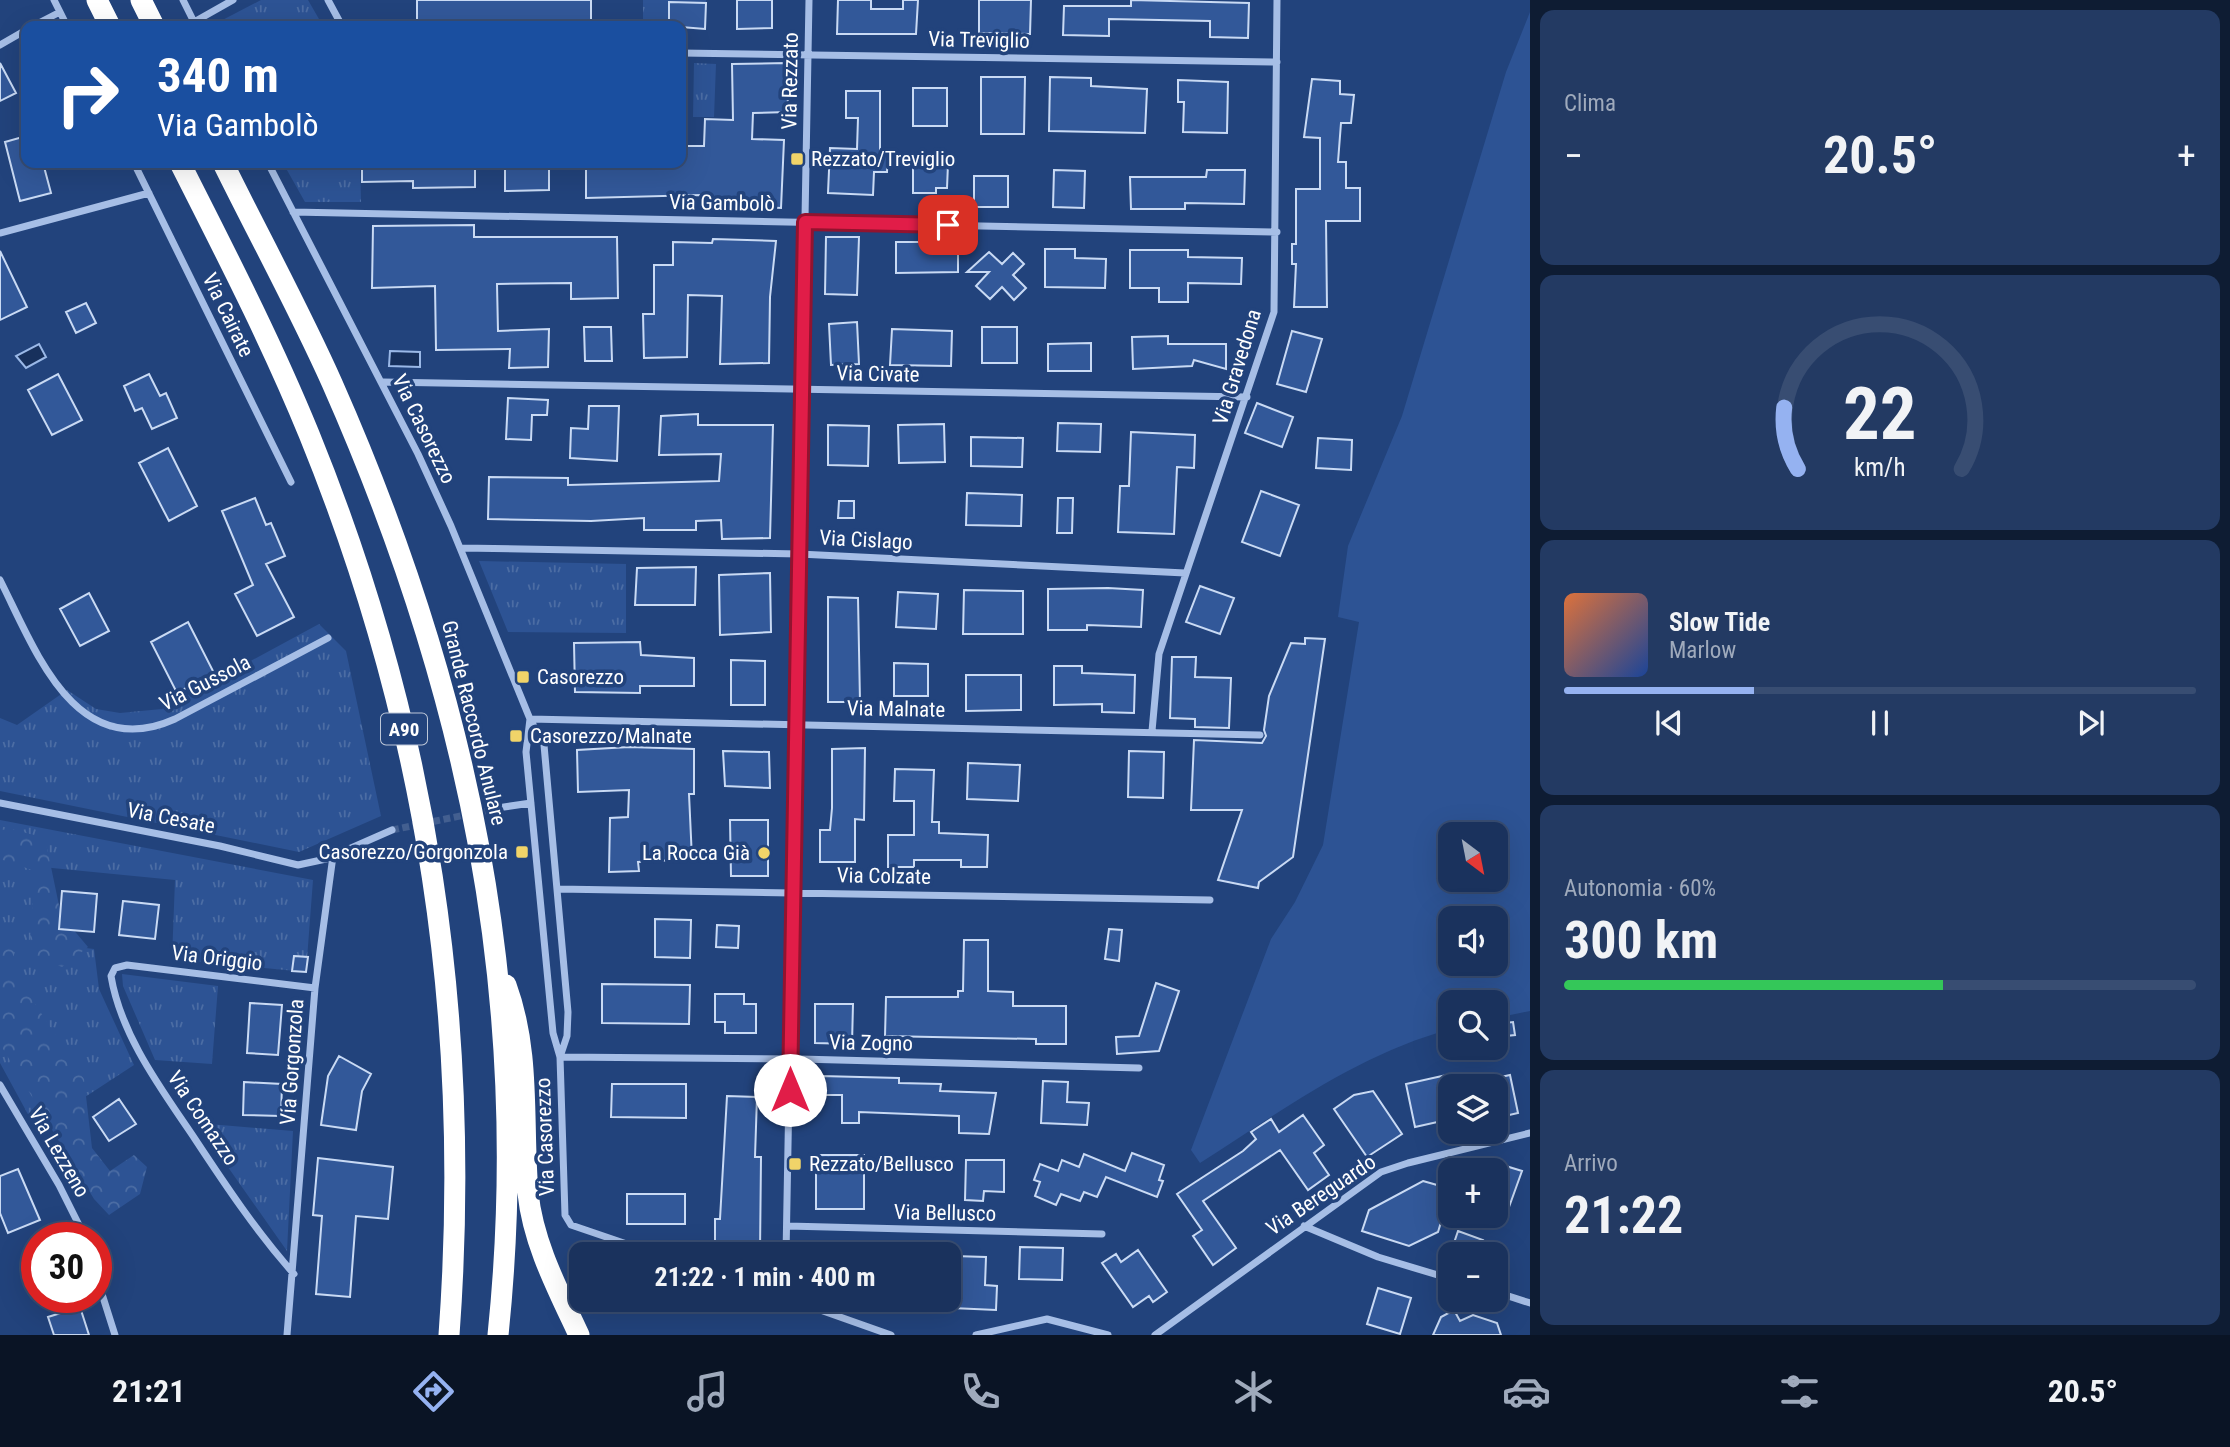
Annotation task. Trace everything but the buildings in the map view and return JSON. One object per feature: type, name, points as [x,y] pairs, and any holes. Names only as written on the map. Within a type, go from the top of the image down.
[{"type":"highway","points":[[97,0],[108,21]]},
{"type":"highway","points":[[141,0],[152,21]]},
{"type":"highway","name":"A90","points":[[182,168],[279,364],[318,457],[376,621],[405,733],[433,870],[451,1042],[455,1189],[449,1335]]},
{"type":"highway","name":"Grande Raccordo Anulare","points":[[225,168],[331,381],[381,502],[421,612],[440,674],[473,804],[496,958],[507,1149],[506,1223],[498,1335]]},
{"type":"highway","points":[[496,958],[511,999],[521,1042],[528,1194],[534,1227],[579,1335]]},
{"type":"street","points":[[54,0],[64,21]]},
{"type":"street","points":[[183,0],[194,21]]},
{"type":"street","points":[[200,21],[233,0]]},
{"type":"street","points":[[328,0],[339,21]]},
{"type":"street","name":"Via Rezzato","points":[[786,1242],[809,0]]},
{"type":"street","name":"Via Gravedona","points":[[1152,732],[1159,654],[1247,397],[1273,312],[1277,232],[1277,0]]},
{"type":"street","points":[[43,21],[60,12]]},
{"type":"street","points":[[0,44],[21,33]]},
{"type":"street","name":"Via Treviglio","points":[[686,53],[1277,62]]},
{"type":"street","name":"Via Cairate","points":[[136,168],[291,482]]},
{"type":"street","name":"Via Casorezzo","points":[[271,168],[383,382],[461,548],[530,719],[542,738],[546,754],[568,1012],[567,1036],[560,1057]]},
{"type":"street","points":[[0,233],[149,193]]},
{"type":"street","name":"Via Gambolò","points":[[293,212],[1277,232]]},
{"type":"street","name":"Via Civate","points":[[383,382],[1247,397]]},
{"type":"street","name":"Via Cislago","points":[[461,548],[799,554],[1185,573]]},
{"type":"street","name":"Via Gussola","points":[[0,580],[43,666],[63,694],[88,716],[126,729],[153,728],[175,719],[328,638]]},
{"type":"street","name":"Via Casorezzo","points":[[530,719],[526,752],[552,1024],[560,1057],[565,1215],[571,1225],[621,1242]]},
{"type":"street","name":"Via Malnate","points":[[530,719],[1260,735]]},
{"type":"street","name":"Via Cesate","points":[[0,803],[220,846],[298,865],[333,856]]},
{"type":"street","points":[[504,807],[531,803]]},
{"type":"street","points":[[333,856],[391,831]]},
{"type":"street","name":"Via Gorgonzola","points":[[287,1335],[315,988],[333,856]]},
{"type":"street","name":"Via Colzate","points":[[558,889],[1210,901]]},
{"type":"street","name":"Via Origgio","points":[[115,968],[127,965],[315,988]]},
{"type":"street","name":"Via Comazzo","points":[[115,968],[111,976],[114,988],[149,1068],[258,1233],[293,1274]]},
{"type":"street","name":"Via Zogno","points":[[560,1057],[1139,1068]]},
{"type":"street","name":"Via Lezzeno","points":[[0,1085],[59,1185],[78,1222]]},
{"type":"street","name":"Via Bereguardo","points":[[1155,1335],[1304,1226],[1392,1167],[1530,1133]]},
{"type":"street","name":"Via Bellusco","points":[[787,1226],[1102,1234]]},
{"type":"street","points":[[1304,1226],[1378,1256],[1438,1275]]},
{"type":"street","points":[[1508,1296],[1530,1303]]},
{"type":"street","points":[[826,1312],[891,1335]]},
{"type":"street","points":[[108,1313],[115,1335]]},
{"type":"street","points":[[976,1335],[1047,1319],[1108,1335]]},
{"type":"green space","points":[[261,0],[308,0],[320,21],[221,21]]},
{"type":"green space","points":[[643,0],[706,0],[706,3],[670,2],[669,21],[643,21]]},
{"type":"green space","points":[[1530,12],[1530,1011],[1508,1016],[1508,990],[1438,990],[1438,1033],[1384,1053],[1352,1069],[1200,1163],[1191,1150],[1271,939],[1295,902],[1323,845],[1359,622],[1338,617],[1348,546],[1402,416],[1506,72]]},
{"type":"green space","points":[[694,63],[716,64],[714,117],[693,117]]},
{"type":"green space","points":[[286,168],[360,168],[361,202],[305,202]]},
{"type":"green space","points":[[479,561],[626,564],[626,633],[508,632]]},
{"type":"green space","points":[[319,624],[346,651],[381,816],[299,852],[0,791],[0,718],[17,725],[67,690],[96,709],[120,713],[162,709]]},
{"type":"green space","points":[[0,820],[313,880],[306,972],[172,959],[175,880],[42,867],[37,942],[94,949],[99,989],[134,1065],[36,1129],[0,1063]]},
{"type":"green space","points":[[0,826],[45,838],[61,915],[88,947],[62,967],[29,954],[35,871],[0,859]]},
{"type":"green space","points":[[0,941],[13,942],[15,973],[84,1079],[92,1148],[110,1171],[134,1155],[147,1167],[140,1194],[109,1215],[94,1199],[0,1044]]},
{"type":"green space","points":[[122,974],[218,986],[212,1064],[155,1060],[123,986]]},
{"type":"green space","points":[[197,1123],[293,1131],[287,1251]]},
{"type":"shaded area","points":[[39,344],[46,357],[26,368],[16,356]]},
{"type":"shaded area","points":[[390,351],[420,352],[420,367],[389,366]]},
{"type":"tunnel","points":[[392,830],[504,807]]},
{"type":"place","name":"Rezzato/Treviglio","points":[[797,159]]},
{"type":"place","name":"Casorezzo","points":[[523,677]]},
{"type":"place","name":"Casorezzo/Malnate","points":[[516,736]]},
{"type":"place","name":"Casorezzo/Gorgonzola","points":[[522,852]]},
{"type":"place","name":"La Rocca Già","points":[[764,853]]},
{"type":"place","name":"Rezzato/Bellusco","points":[[795,1164]]},
{"type":"route","points":[[790,1090],[791,892],[805,222],[948,225]]}]
